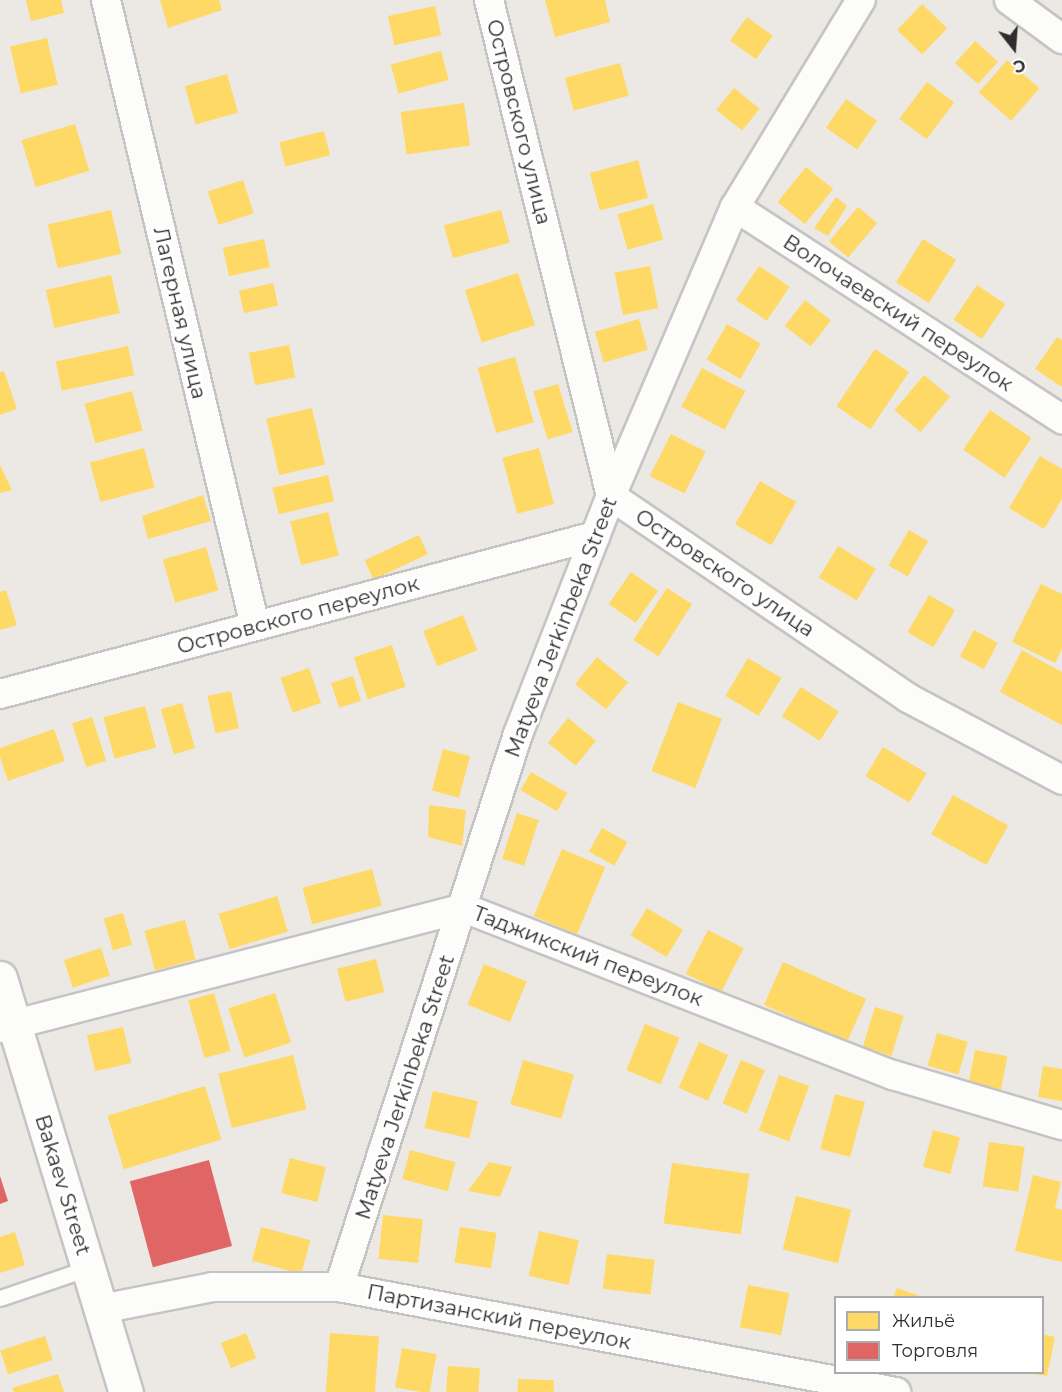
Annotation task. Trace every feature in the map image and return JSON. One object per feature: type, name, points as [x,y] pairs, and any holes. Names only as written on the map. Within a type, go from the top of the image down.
[{"type":"main road","name":"Bakaev Street","points":[[0,978],[7,1026],[88,1268],[126,1392]]},
{"type":"street","name":"Лагерная улица","points":[[106,0],[255,626]]},
{"type":"street","name":"Островского улица","points":[[489,0],[611,496],[908,698],[1062,780]]},
{"type":"street","name":"Matyeva Jerkinbeka Street","points":[[339,1287],[464,908],[518,735],[611,496],[735,207],[861,0]]},
{"type":"street","points":[[1009,0],[1062,39]]},
{"type":"street","name":"Волочаевский переулок","points":[[735,207],[1062,419]]},
{"type":"street","name":"Островского переулок","points":[[0,694],[595,536]]},
{"type":"street","name":"Таджикский переулок","points":[[7,1026],[464,908],[893,1075],[1062,1125]]},
{"type":"street","name":"Партизанский переулок","points":[[101,1309],[213,1287],[339,1287],[896,1392]]},
{"type":"lane","points":[[0,1298],[88,1268]]},
{"type":"building: Жильё","points":[[26,0],[61,0],[64,13],[31,21]]},
{"type":"building: Жильё","points":[[160,0],[219,0],[222,10],[168,28]]},
{"type":"building: Жильё","points":[[545,0],[605,0],[610,22],[555,37]]},
{"type":"building: Жильё","points":[[922,4],[947,28],[922,54],[897,30]]},
{"type":"building: Жильё","points":[[435,6],[441,35],[394,45],[388,16]]},
{"type":"building: Жильё","points":[[747,17],[773,36],[756,59],[730,40]]},
{"type":"building: Жильё","points":[[47,38],[58,85],[21,93],[10,47]]},
{"type":"building: Жильё","points":[[975,41],[998,62],[978,84],[955,63]]},
{"type":"building: Жильё","points":[[441,51],[449,80],[399,93],[391,64]]},
{"type":"building: Жильё","points":[[1007,60],[1039,88],[1011,121],[979,92]]},
{"type":"building: Жильё","points":[[620,63],[629,96],[574,111],[565,78]]},
{"type":"building: Жильё","points":[[227,74],[238,112],[196,125],[185,86]]},
{"type":"building: Жильё","points":[[927,82],[954,102],[926,139],[899,119]]},
{"type":"building: Жильё","points":[[734,88],[760,109],[742,131],[716,110]]},
{"type":"building: Жильё","points":[[846,99],[877,121],[857,149],[826,128]]},
{"type":"building: Жильё","points":[[464,103],[470,146],[407,154],[401,112]]},
{"type":"building: Жильё","points":[[75,124],[89,171],[36,187],[21,140]]},
{"type":"building: Жильё","points":[[324,131],[330,155],[285,166],[279,142]]},
{"type":"building: Жильё","points":[[638,160],[648,198],[600,211],[590,173]]},
{"type":"building: Жильё","points":[[806,167],[833,189],[805,224],[778,202]]},
{"type":"building: Жильё","points":[[243,180],[254,213],[219,225],[208,191]]},
{"type":"building: Жильё","points":[[836,197],[847,206],[828,236],[814,228]]},
{"type":"building: Жильё","points":[[653,204],[663,240],[628,250],[617,214]]},
{"type":"building: Жильё","points":[[858,207],[877,223],[848,258],[829,241]]},
{"type":"building: Жильё","points":[[111,210],[121,254],[58,268],[48,225]]},
{"type":"building: Жильё","points":[[501,210],[510,243],[453,258],[444,225]]},
{"type":"building: Жильё","points":[[264,239],[270,267],[229,276],[223,248]]},
{"type":"building: Жильё","points":[[923,239],[956,260],[929,303],[896,282]]},
{"type":"building: Жильё","points":[[650,266],[658,308],[623,315],[615,273]]},
{"type":"building: Жильё","points":[[759,266],[790,287],[767,321],[736,300]]},
{"type":"building: Жильё","points":[[518,273],[535,325],[482,343],[465,290]]},
{"type":"building: Жильё","points":[[111,275],[120,313],[54,328],[46,290]]},
{"type":"building: Жильё","points":[[273,283],[278,305],[244,313],[239,291]]},
{"type":"building: Жильё","points":[[977,285],[1005,304],[982,339],[954,320]]},
{"type":"building: Жильё","points":[[805,300],[831,320],[811,346],[785,326]]},
{"type":"building: Жильё","points":[[639,319],[648,350],[604,362],[595,332]]},
{"type":"building: Жильё","points":[[727,324],[761,344],[740,379],[706,360]]},
{"type":"building: Жильё","points":[[1057,337],[1062,340],[1062,387],[1035,369]]},
{"type":"building: Жильё","points":[[289,345],[295,377],[255,385],[249,353]]},
{"type":"building: Жильё","points":[[128,346],[134,375],[62,391],[56,361]]},
{"type":"building: Жильё","points":[[875,349],[909,372],[870,429],[836,406]]},
{"type":"building: Жильё","points":[[515,357],[534,422],[496,433],[478,368]]},
{"type":"building: Жильё","points":[[702,368],[745,391],[725,430],[681,407]]},
{"type":"building: Жильё","points":[[4,371],[17,409],[0,415],[0,372]]},
{"type":"building: Жильё","points":[[924,375],[950,397],[920,432],[894,410]]},
{"type":"building: Жильё","points":[[558,384],[573,432],[548,439],[533,392]]},
{"type":"building: Жильё","points":[[132,391],[143,431],[95,443],[85,404]]},
{"type":"building: Жильё","points":[[312,408],[325,465],[279,475],[266,419]]},
{"type":"building: Жильё","points":[[990,410],[1031,438],[1005,478],[963,450]]},
{"type":"building: Жильё","points":[[671,434],[706,452],[684,494],[650,476]]},
{"type":"building: Жильё","points":[[144,448],[155,488],[101,502],[90,462]]},
{"type":"building: Жильё","points":[[539,448],[554,504],[517,514],[502,458]]},
{"type":"building: Жильё","points":[[1040,456],[1062,469],[1062,499],[1044,529],[1009,508]]},
{"type":"building: Жильё","points":[[0,465],[12,490],[0,493]]},
{"type":"building: Жильё","points":[[328,475],[334,501],[279,514],[272,488]]},
{"type":"building: Жильё","points":[[760,481],[796,502],[771,545],[735,524]]},
{"type":"building: Жильё","points":[[203,495],[211,521],[148,539],[142,516]]},
{"type":"building: Жильё","points":[[328,512],[339,556],[301,565],[290,521]]},
{"type":"building: Жильё","points":[[909,530],[928,541],[908,577],[888,566]]},
{"type":"building: Жильё","points":[[419,535],[428,554],[373,579],[365,560]]},
{"type":"building: Жильё","points":[[838,546],[876,569],[857,600],[819,578]]},
{"type":"building: Жильё","points":[[206,547],[218,590],[175,603],[163,559]]},
{"type":"building: Жильё","points":[[631,572],[658,591],[636,623],[609,604]]},
{"type":"building: Жильё","points":[[1041,584],[1062,594],[1062,649],[1055,663],[1012,642]]},
{"type":"building: Жильё","points":[[667,588],[692,604],[658,656],[633,640]]},
{"type":"building: Жильё","points":[[6,590],[17,625],[0,630],[0,592]]},
{"type":"building: Жильё","points":[[929,595],[955,610],[933,647],[908,632]]},
{"type":"building: Жильё","points":[[463,615],[477,650],[437,666],[423,631]]},
{"type":"building: Жильё","points":[[974,630],[998,643],[984,669],[960,656]]},
{"type":"building: Жильё","points":[[392,645],[406,687],[368,699],[354,657]]},
{"type":"building: Жильё","points":[[1022,650],[1062,672],[1062,725],[1000,692]]},
{"type":"building: Жильё","points":[[597,657],[628,682],[606,709],[575,684]]},
{"type":"building: Жильё","points":[[748,658],[781,678],[759,716],[725,696]]},
{"type":"building: Жильё","points":[[309,668],[321,703],[293,713],[281,678]]},
{"type":"building: Жильё","points":[[353,676],[361,701],[339,708],[331,683]]},
{"type":"building: Жильё","points":[[801,687],[839,712],[820,741],[782,716]]},
{"type":"building: Жильё","points":[[231,691],[239,728],[215,733],[208,696]]},
{"type":"building: Жильё","points":[[678,702],[722,719],[695,788],[651,771]]},
{"type":"building: Жильё","points":[[182,703],[195,748],[174,754],[161,709]]},
{"type":"building: Жильё","points":[[145,706],[156,748],[115,759],[103,717]]},
{"type":"building: Жильё","points":[[92,717],[106,761],[86,767],[72,723]]},
{"type":"building: Жильё","points":[[568,718],[596,741],[576,766],[548,743]]},
{"type":"building: Жильё","points":[[54,729],[65,761],[8,781],[0,757],[0,748]]},
{"type":"building: Жильё","points":[[883,747],[927,773],[909,802],[865,776]]},
{"type":"building: Жильё","points":[[443,749],[470,756],[459,798],[432,791]]},
{"type":"building: Жильё","points":[[531,772],[567,793],[557,811],[520,790]]},
{"type":"building: Жильё","points":[[953,795],[1008,826],[986,865],[931,834]]},
{"type":"building: Жильё","points":[[429,805],[466,810],[462,846],[428,837]]},
{"type":"building: Жильё","points":[[517,813],[539,820],[524,866],[502,859]]},
{"type":"building: Жильё","points":[[602,828],[627,842],[614,866],[589,852]]},
{"type":"building: Жильё","points":[[562,849],[605,867],[577,935],[533,916]]},
{"type":"building: Жильё","points":[[372,869],[382,906],[312,924],[302,888]]},
{"type":"building: Жильё","points":[[277,896],[288,931],[229,949],[219,914]]},
{"type":"building: Жильё","points":[[647,908],[683,930],[667,957],[631,935]]},
{"type":"building: Жильё","points":[[123,913],[132,945],[113,950],[104,919]]},
{"type":"building: Жильё","points":[[185,920],[196,960],[155,970],[144,931]]},
{"type":"building: Жильё","points":[[708,930],[744,948],[721,992],[686,974]]},
{"type":"building: Жильё","points":[[101,948],[110,976],[73,988],[64,960]]},
{"type":"building: Жильё","points":[[376,959],[384,992],[345,1002],[337,969]]},
{"type":"building: Жильё","points":[[783,962],[866,999],[847,1042],[764,1005]]},
{"type":"building: Жильё","points":[[484,964],[527,981],[510,1022],[468,1005]]},
{"type":"building: Жильё","points":[[214,993],[231,1051],[205,1058],[188,1000]]},
{"type":"building: Жильё","points":[[275,993],[291,1042],[244,1058],[228,1008]]},
{"type":"building: Жильё","points":[[875,1007],[904,1016],[891,1056],[863,1047]]},
{"type":"building: Жильё","points":[[645,1024],[679,1038],[661,1084],[626,1070]]},
{"type":"building: Жильё","points":[[123,1027],[131,1063],[95,1071],[87,1035]]},
{"type":"building: Жильё","points":[[937,1033],[968,1042],[958,1075],[928,1066]]},
{"type":"building: Жильё","points":[[699,1042],[728,1055],[708,1101],[679,1088]]},
{"type":"building: Жильё","points":[[975,1050],[1007,1056],[1001,1091],[968,1084]]},
{"type":"building: Жильё","points":[[293,1055],[307,1109],[232,1128],[218,1074]]},
{"type":"building: Жильё","points":[[523,1060],[574,1075],[561,1119],[510,1104]]},
{"type":"building: Жильё","points":[[741,1060],[765,1070],[747,1113],[723,1103]]},
{"type":"building: Жильё","points":[[1043,1066],[1062,1069],[1062,1101],[1038,1097]]},
{"type":"building: Жильё","points":[[779,1075],[809,1086],[789,1141],[759,1130]]},
{"type":"building: Жильё","points":[[205,1086],[221,1140],[124,1169],[107,1116]]},
{"type":"building: Жильё","points":[[433,1091],[478,1101],[469,1138],[424,1128]]},
{"type":"building: Жильё","points":[[835,1094],[865,1102],[850,1157],[820,1149]]},
{"type":"building: Жильё","points":[[933,1130],[960,1137],[950,1174],[923,1167]]},
{"type":"building: Жильё","points":[[989,1142],[1025,1147],[1018,1192],[983,1187]]},
{"type":"building: Жильё","points":[[410,1150],[455,1162],[448,1191],[402,1179]]},
{"type":"building: Жильё","points":[[290,1158],[326,1167],[317,1202],[281,1193]]},
{"type":"building: Жильё","points":[[489,1162],[512,1167],[500,1197],[468,1191]]},
{"type":"building: Жильё","points":[[672,1163],[749,1174],[741,1234],[664,1223]]},
{"type":"building: Жильё","points":[[1033,1175],[1061,1182],[1055,1208],[1062,1210],[1062,1262],[1015,1251]]},
{"type":"building: Жильё","points":[[796,1196],[851,1210],[838,1263],[783,1249]]},
{"type":"building: Жильё","points":[[383,1215],[423,1219],[418,1263],[378,1259]]},
{"type":"building: Жильё","points":[[261,1227],[310,1240],[301,1274],[252,1261]]},
{"type":"building: Жильё","points":[[460,1227],[497,1233],[491,1268],[454,1263]]},
{"type":"building: Жильё","points":[[539,1231],[579,1240],[569,1285],[529,1276]]},
{"type":"building: Жильё","points":[[15,1232],[25,1265],[0,1273],[0,1237]]},
{"type":"building: Жильё","points":[[607,1254],[655,1260],[650,1295],[603,1289]]},
{"type":"building: Жильё","points":[[748,1285],[789,1293],[781,1335],[740,1327]]},
{"type":"building: Жильё","points":[[897,1288],[920,1296],[894,1296]]},
{"type":"building: Жильё","points":[[246,1333],[256,1358],[231,1368],[221,1343]]},
{"type":"building: Жильё","points":[[330,1333],[379,1336],[375,1392],[326,1392]]},
{"type":"building: Жильё","points":[[1044,1334],[1055,1337],[1047,1376],[1034,1374],[1044,1374]]},
{"type":"building: Жильё","points":[[45,1336],[53,1360],[8,1374],[0,1351]]},
{"type":"building: Жильё","points":[[402,1348],[436,1354],[430,1392],[395,1387]]},
{"type":"building: Жильё","points":[[448,1366],[480,1368],[478,1392],[446,1392]]},
{"type":"building: Жильё","points":[[58,1374],[64,1392],[14,1392],[12,1388]]},
{"type":"building: Жильё","points":[[518,1379],[554,1380],[554,1392],[518,1392]]},
{"type":"building: Торговля","points":[[209,1160],[232,1246],[153,1267],[130,1181]]},
{"type":"building: Торговля","points":[[0,1176],[8,1201],[0,1204]]}]
